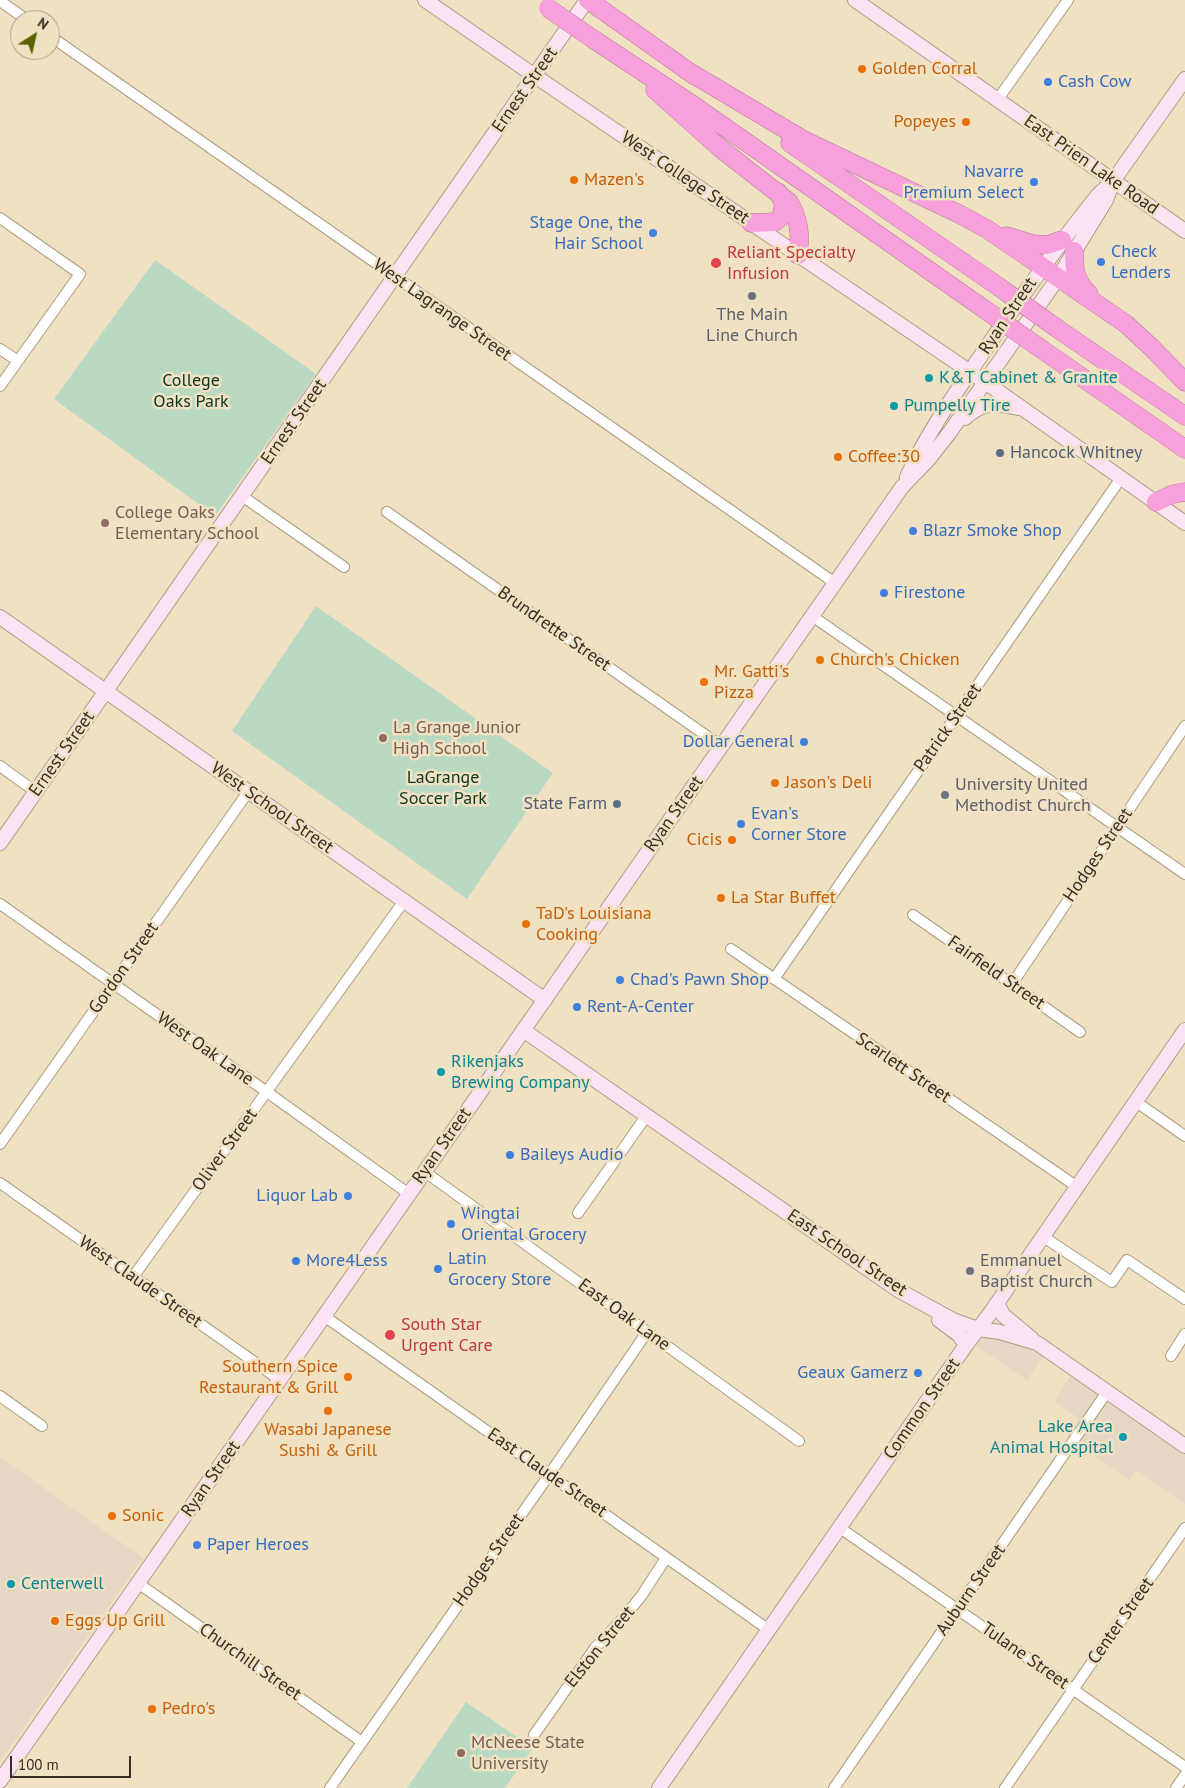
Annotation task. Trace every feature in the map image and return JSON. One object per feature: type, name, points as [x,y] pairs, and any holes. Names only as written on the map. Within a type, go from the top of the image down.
[{"type":"highway","points":[[587,0],[1185,416]]},
{"type":"highway","points":[[543,4],[696,107],[1185,449]]},
{"type":"highway","points":[[610,50],[720,148],[789,202],[800,227],[798,254]]},
{"type":"highway","points":[[686,70],[802,139],[978,224],[1033,244],[1068,246],[1074,271],[1086,292],[1146,342],[1185,382]]},
{"type":"highway","points":[[751,223],[775,222],[781,217],[784,204],[778,192]]},
{"type":"highway","points":[[978,224],[1005,241],[1041,268],[1106,309]]},
{"type":"highway","points":[[1156,502],[1173,494],[1185,492]]},
{"type":"street","name":"West College Street","points":[[425,0],[985,382],[1185,523]]},
{"type":"street","name":"Ernest Street","points":[[0,843],[587,0]]},
{"type":"street","name":"East Prien Lake Road","points":[[855,0],[1185,231]]},
{"type":"street","points":[[998,99],[1068,0]]},
{"type":"street","points":[[0,1],[13,10]]},
{"type":"street","name":"West Lagrange Street","points":[[60,43],[835,583]]},
{"type":"street","name":"Ryan Street","points":[[902,487],[915,457],[938,419],[1041,268],[1087,228],[1106,200],[1113,181],[1185,79]]},
{"type":"street","points":[[0,218],[80,274],[0,386]]},
{"type":"street","name":"Ryan Street","points":[[0,1781],[902,487],[926,462],[950,432],[1058,278],[1068,246]]},
{"type":"street","points":[[0,349],[18,361]]},
{"type":"street","points":[[950,432],[973,411],[982,406],[993,404],[1023,409]]},
{"type":"street","name":"Patrick Street","points":[[774,979],[1121,478]]},
{"type":"street","points":[[242,496],[344,567]]},
{"type":"street","name":"Brundrette Street","points":[[387,512],[721,746]]},
{"type":"street","points":[[812,616],[1185,874]]},
{"type":"street","name":"West School Street","points":[[0,617],[545,1000]]},
{"type":"street","name":"Hodges Street","points":[[1012,984],[1185,726]]},
{"type":"street","points":[[0,766],[36,792]]},
{"type":"street","name":"Gordon Street","points":[[0,1144],[248,792]]},
{"type":"street","name":"Oliver Street","points":[[134,1277],[404,901]]},
{"type":"street","name":"West Oak Lane","points":[[0,904],[409,1194]]},
{"type":"street","name":"Fairfield Street","points":[[913,915],[1080,1032]]},
{"type":"street","name":"Scarlett Street","points":[[731,949],[1076,1186]]},
{"type":"street","name":"East School Street","points":[[523,1030],[898,1290],[953,1320],[978,1329],[1000,1332],[1037,1343],[1185,1446]]},
{"type":"street","name":"Common Street","points":[[659,1788],[1185,1030]]},
{"type":"street","points":[[1135,1102],[1185,1136]]},
{"type":"street","points":[[578,1213],[647,1115]]},
{"type":"street","name":"East Oak Lane","points":[[425,1172],[799,1440]]},
{"type":"street","name":"West Claude Street","points":[[0,1183],[280,1380]]},
{"type":"street","points":[[1042,1236],[1112,1282],[1127,1260],[1185,1299]]},
{"type":"street","points":[[898,1290],[959,1335],[966,1345]]},
{"type":"street","points":[[997,1303],[1003,1315],[1037,1343]]},
{"type":"street","name":"East Claude Street","points":[[324,1316],[769,1630]]},
{"type":"street","name":"Hodges Street","points":[[330,1788],[550,1475],[647,1332]]},
{"type":"street","points":[[1171,1356],[1185,1334]]},
{"type":"street","name":"Auburn Street","points":[[834,1788],[1107,1392]]},
{"type":"street","points":[[0,1396],[42,1426]]},
{"type":"street","name":"Tulane Street","points":[[840,1528],[1185,1767]]},
{"type":"street","name":"Center Street","points":[[1005,1788],[1185,1528]]},
{"type":"street","name":"Elston Street","points":[[534,1735],[594,1648],[626,1615],[642,1595],[666,1558]]},
{"type":"street","name":"Churchill Street","points":[[138,1583],[362,1742]]},
{"type":"street","points":[[1176,1788],[1185,1775]]},
{"type":"shaded area","points":[[993,1319],[1044,1355],[1027,1380],[975,1345]]},
{"type":"shaded area","points":[[1072,1374],[1185,1453],[1185,1504],[1136,1470],[1129,1480],[1069,1439],[1081,1420],[1054,1401]]},
{"type":"shaded area","points":[[0,1457],[143,1558],[0,1762]]},
{"type":"green space","name":"College Oaks Park","points":[[155,260],[316,374],[215,516],[54,399]]},
{"type":"green space","name":"LaGrange Soccer Park","points":[[316,606],[553,773],[467,899],[232,731]]},
{"type":"green space","points":[[466,1702],[533,1748],[505,1788],[407,1788]]},
{"type":"place","name":"Golden Corral","points":[[862,69]]},
{"type":"place","name":"Cash Cow","points":[[1048,82]]},
{"type":"place","name":"Popeyes","points":[[966,122]]},
{"type":"place","name":"Mazen's","points":[[574,180]]},
{"type":"place","name":"Navarre Premium Select","points":[[1034,182]]},
{"type":"place","name":"Stage One, the Hair School","points":[[653,233]]},
{"type":"place","name":"Check Lenders","points":[[1101,262]]},
{"type":"place","name":"Reliant Specialty Infusion","points":[[716,263]]},
{"type":"place","name":"The Main Line Church","points":[[752,296]]},
{"type":"place","name":"K&T Cabinet & Granite","points":[[929,378]]},
{"type":"place","name":"Pumpelly Tire","points":[[894,406]]},
{"type":"place","name":"Hancock Whitney","points":[[1000,453]]},
{"type":"place","name":"Coffee:30","points":[[838,457]]},
{"type":"place","name":"College Oaks Elementary School","points":[[105,523]]},
{"type":"place","name":"Blazr Smoke Shop","points":[[913,531]]},
{"type":"place","name":"Firestone","points":[[884,593]]},
{"type":"place","name":"Church's Chicken","points":[[820,660]]},
{"type":"place","name":"Mr. Gatti's Pizza","points":[[704,682]]},
{"type":"place","name":"La Grange Junior High School","points":[[383,738]]},
{"type":"place","name":"Dollar General","points":[[804,742]]},
{"type":"place","name":"Jason's Deli","points":[[775,783]]},
{"type":"place","name":"University United Methodist Church","points":[[945,795]]},
{"type":"place","name":"State Farm","points":[[617,804]]},
{"type":"place","name":"Evan's Corner Store","points":[[741,824]]},
{"type":"place","name":"Cicis","points":[[732,840]]},
{"type":"place","name":"La Star Buffet","points":[[721,898]]},
{"type":"place","name":"TaD's Louisiana Cooking","points":[[526,924]]},
{"type":"place","name":"Chad's Pawn Shop","points":[[620,980]]},
{"type":"place","name":"Rent-A-Center","points":[[577,1007]]},
{"type":"place","name":"Rikenjaks Brewing Company","points":[[441,1072]]},
{"type":"place","name":"Baileys Audio","points":[[510,1155]]},
{"type":"place","name":"Liquor Lab","points":[[348,1196]]},
{"type":"place","name":"Wingtai Oriental Grocery","points":[[451,1224]]},
{"type":"place","name":"More4Less","points":[[296,1261]]},
{"type":"place","name":"Latin Grocery Store","points":[[438,1269]]},
{"type":"place","name":"Emmanuel Baptist Church","points":[[970,1271]]},
{"type":"place","name":"South Star Urgent Care","points":[[390,1335]]},
{"type":"place","name":"Geaux Gamerz","points":[[918,1373]]},
{"type":"place","name":"Southern Spice Restaurant & Grill","points":[[348,1377]]},
{"type":"place","name":"Wasabi Japanese Sushi & Grill","points":[[328,1411]]},
{"type":"place","name":"Lake Area Animal Hospital","points":[[1123,1437]]},
{"type":"place","name":"Sonic","points":[[112,1516]]},
{"type":"place","name":"Paper Heroes","points":[[197,1545]]},
{"type":"place","name":"Centerwell","points":[[11,1584]]},
{"type":"place","name":"Eggs Up Grill","points":[[55,1621]]},
{"type":"place","name":"Pedro's","points":[[152,1709]]},
{"type":"place","name":"McNeese State University","points":[[461,1753]]}]
